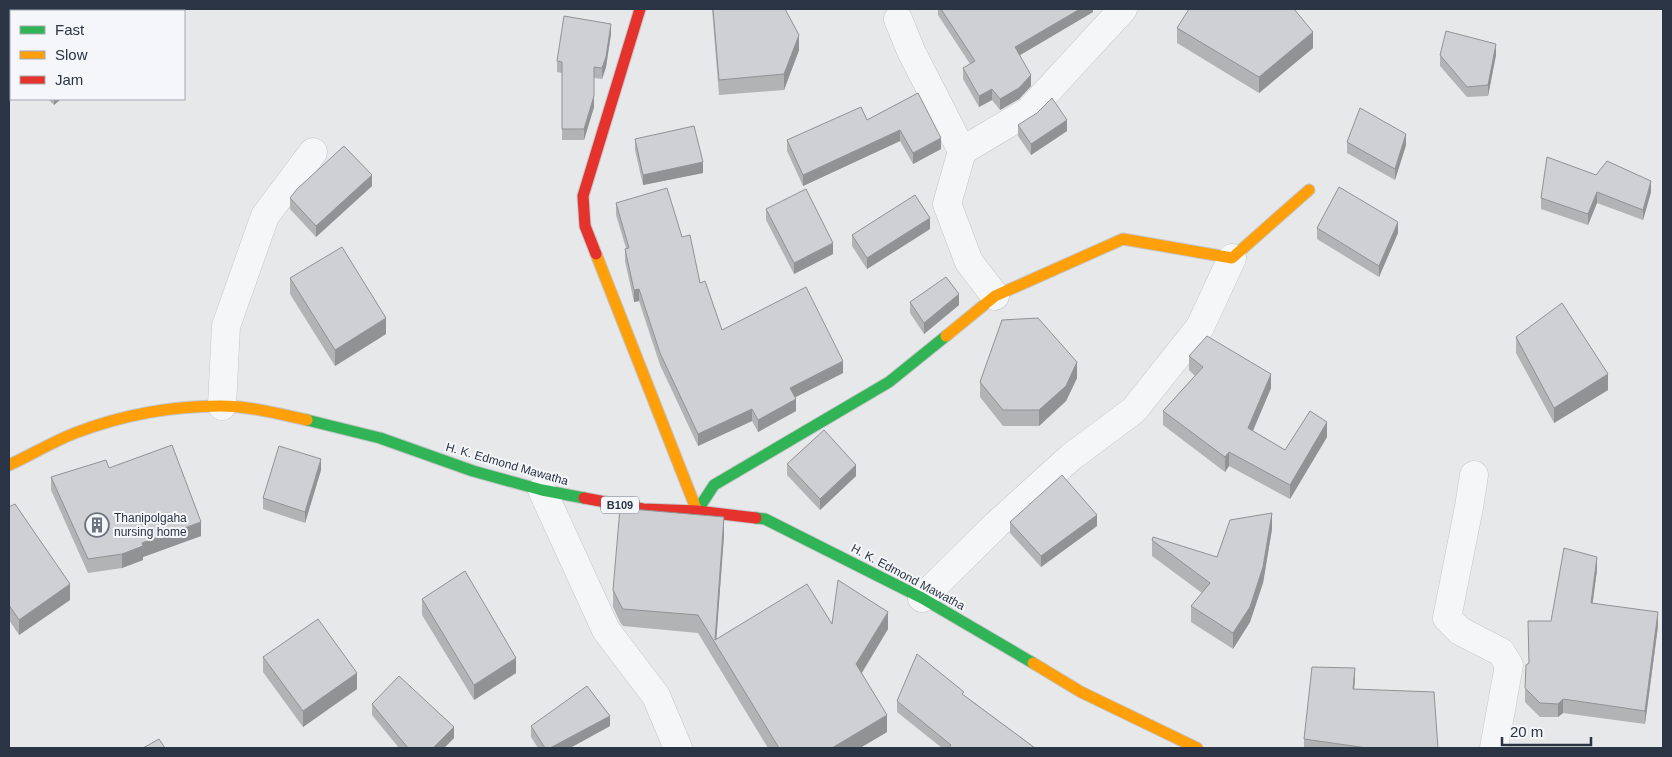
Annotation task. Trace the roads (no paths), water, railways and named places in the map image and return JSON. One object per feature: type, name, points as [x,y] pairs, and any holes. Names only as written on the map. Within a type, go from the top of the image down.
[{"type":"main road","points":[[640,9],[583,196],[585,226],[697,511]]},
{"type":"main road","points":[[697,511],[714,485],[889,382],[995,296],[1123,239],[1232,258],[1309,190]]},
{"type":"main road","name":"H. K. Edmond Mawatha","points":[[9,465],[73,434],[126,416],[173,408],[222,406],[272,412],[380,438],[473,471],[542,490],[643,509],[697,511],[765,519],[922,598],[1081,692],[1197,748]]},
{"type":"street","points":[[962,151],[1029,111],[1123,9]]},
{"type":"street","points":[[898,19],[911,51],[962,151],[947,204],[969,262],[995,296]]},
{"type":"street","points":[[222,406],[226,326],[266,216],[313,152]]},
{"type":"street","points":[[922,598],[996,525],[1071,457],[1134,410],[1200,327],[1232,258]]},
{"type":"street","points":[[1474,475],[1447,618],[1460,630],[1501,652],[1509,666],[1494,748]]},
{"type":"street","points":[[542,490],[606,630],[656,696],[678,748]]},
{"type":"place","name":"Thanipolgaha nursing home","points":[[97,525]]}]
